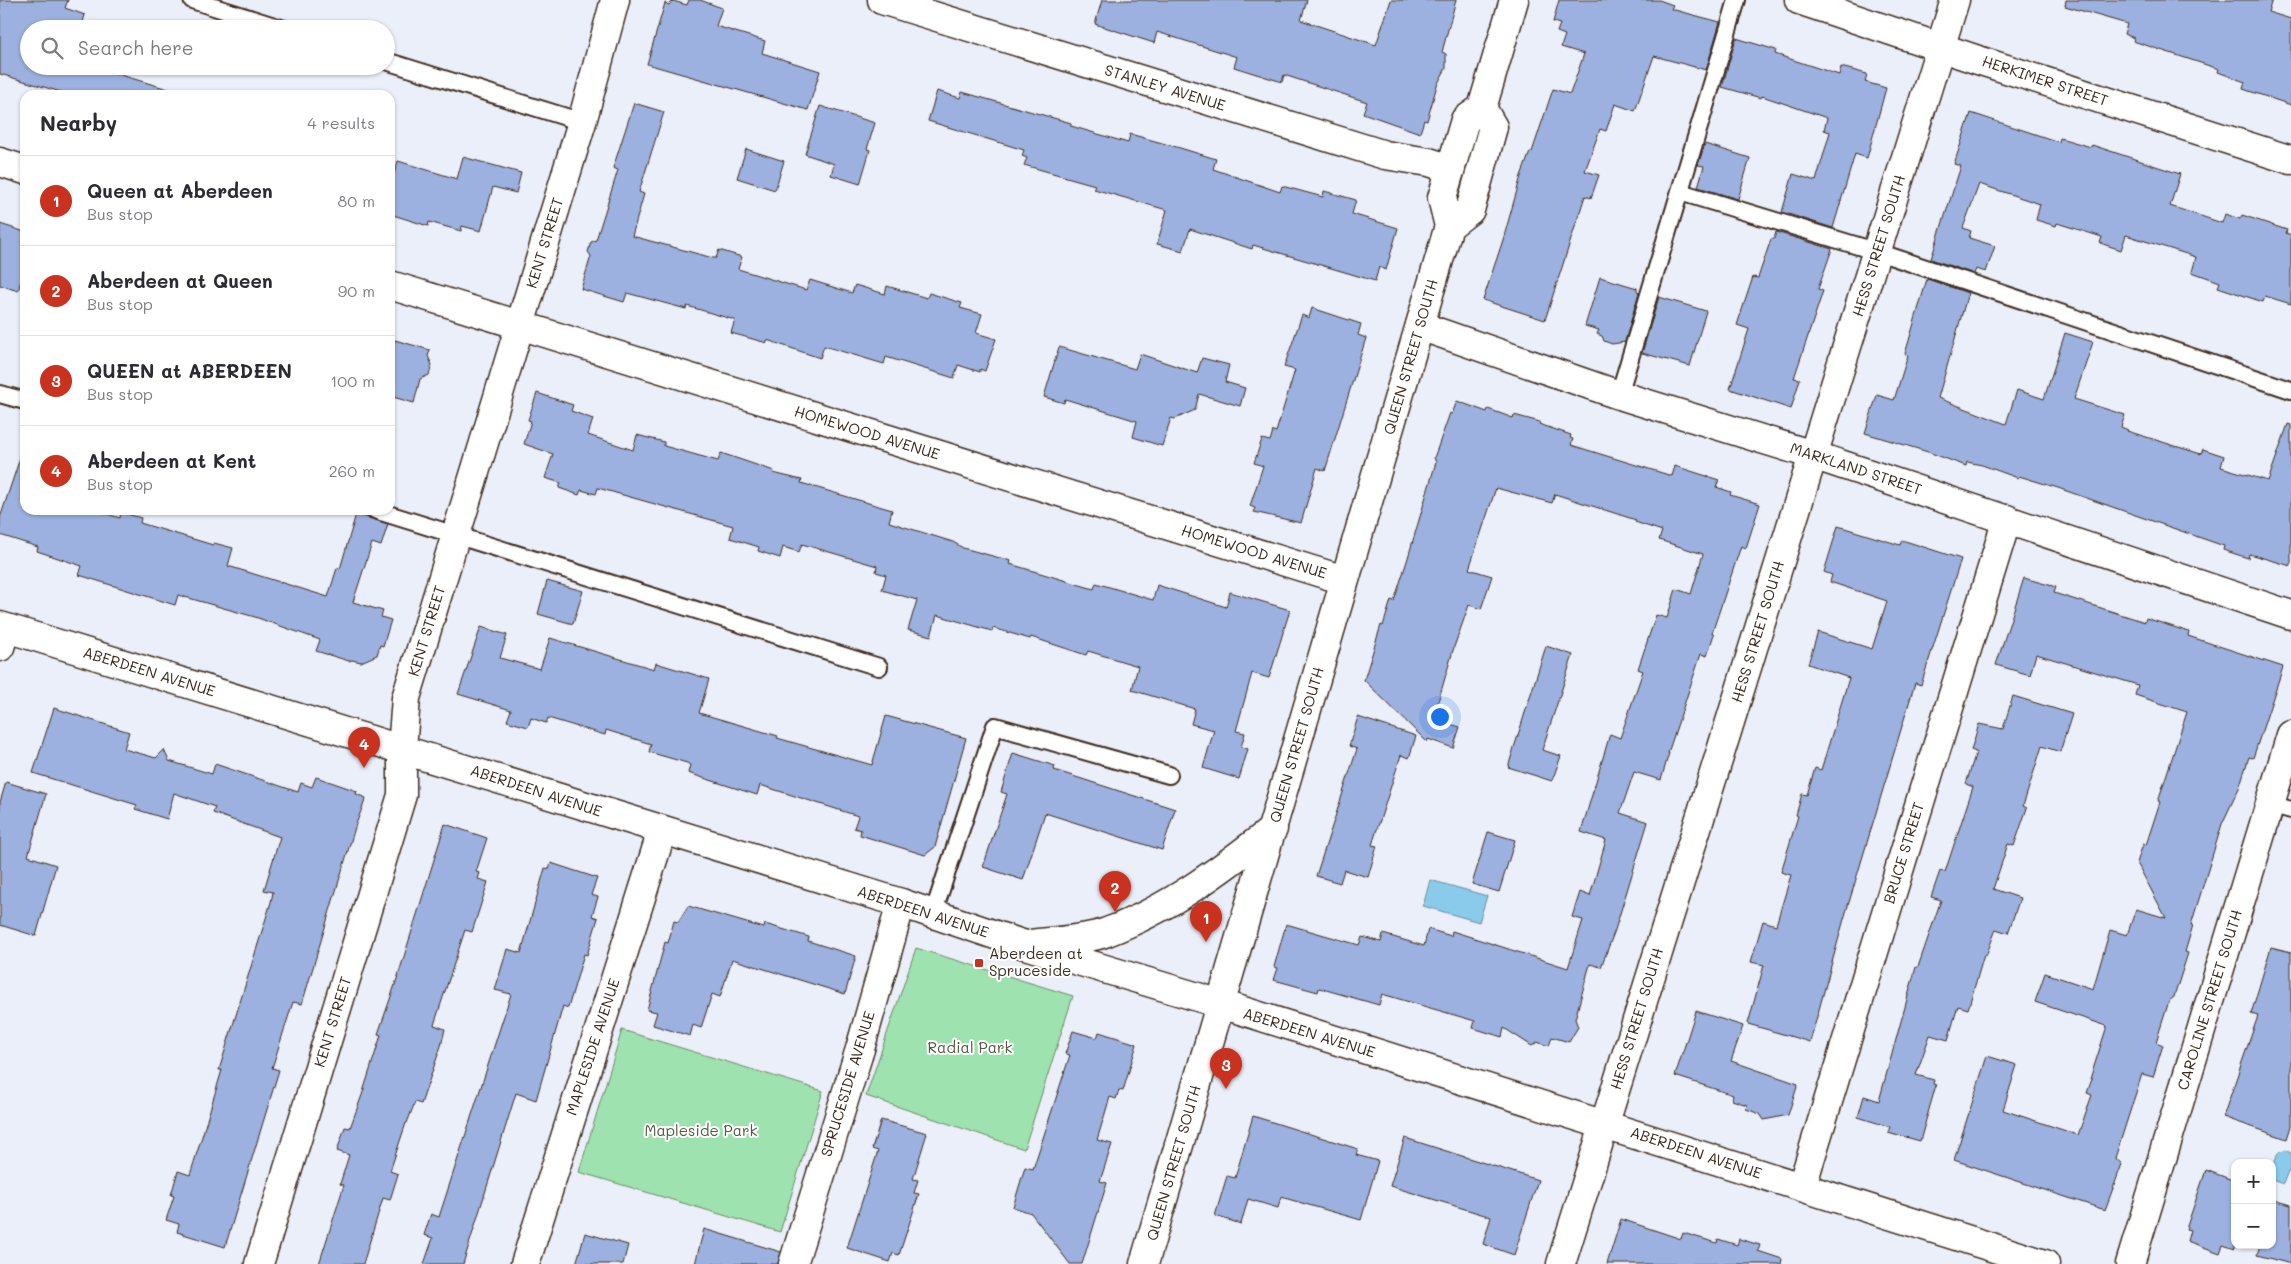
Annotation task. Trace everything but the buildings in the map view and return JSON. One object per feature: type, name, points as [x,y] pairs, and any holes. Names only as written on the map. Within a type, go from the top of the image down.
[{"type":"street","name":"KENT STREET","points":[[259,1264],[402,795],[402,749],[406,698],[582,122],[615,0]]},
{"type":"street","name":"STANLEY AVENUE","points":[[882,0],[1385,155],[1429,162],[1451,169]]},
{"type":"street","points":[[1482,108],[1493,127],[1470,210],[1449,226],[1442,198],[1465,120],[1482,108],[1514,0]]},
{"type":"street","name":"HERKIMER STREET","points":[[1800,0],[2291,160]]},
{"type":"street","name":"HESS STREET SOUTH","points":[[1561,1264],[1955,0]]},
{"type":"street","points":[[0,162],[20,168]]},
{"type":"street","name":"QUEEN STREET SOUTH","points":[[1144,1264],[1449,226]]},
{"type":"street","name":"HOMEWOOD AVENUE","points":[[395,287],[1344,580]]},
{"type":"street","name":"MARKLAND STREET","points":[[1420,326],[1619,395],[1813,455],[2291,615]]},
{"type":"street","name":"BRUCE STREET","points":[[1802,1186],[2007,519]]},
{"type":"street","name":"ABERDEEN AVENUE","points":[[2,634],[402,749],[662,831],[901,903],[1025,945],[1605,1124],[2045,1264]]},
{"type":"street","name":"CAROLINE STREET SOUTH","points":[[2130,1264],[2281,807],[2291,735]]},
{"type":"street","points":[[1025,945],[1105,933],[1136,919],[1219,872],[1273,829]]},
{"type":"street","name":"MAPLESIDE AVENUE","points":[[525,1264],[662,831]]},
{"type":"street","name":"SPRUCESIDE AVENUE","points":[[793,1264],[860,1049],[901,903]]},
{"type":"lane","points":[[192,0],[255,20]]},
{"type":"lane","points":[[1619,395],[1737,0]]},
{"type":"lane","points":[[395,64],[582,122]]},
{"type":"lane","points":[[1680,192],[1878,252],[2291,390]]},
{"type":"lane","points":[[0,394],[20,400]]},
{"type":"lane","points":[[391,515],[879,667]]},
{"type":"lane","points":[[932,914],[995,726],[1169,775]]},
{"type":"green space","name":"Radial Park","points":[[916,948],[1073,996],[1024,1149],[866,1096]]},
{"type":"green space","name":"Mapleside Park","points":[[622,1030],[823,1091],[780,1232],[579,1172]]},
{"type":"water","points":[[1430,880],[1487,896],[1479,922],[1423,906]]},
{"type":"water","points":[[2285,1150],[2291,1153],[2291,1170],[2288,1171],[2283,1184],[2276,1181],[2276,1159],[2278,1153]]},
{"type":"place","name":"Aberdeen at Kent","points":[[364,768]]},
{"type":"place","name":"Aberdeen at Queen","points":[[1115,912]]},
{"type":"place","name":"Queen at Aberdeen","points":[[1206,942]]},
{"type":"place","name":"Aberdeen at Spruceside","points":[[979,963]]},
{"type":"place","name":"QUEEN at ABERDEEN","points":[[1226,1089]]}]
